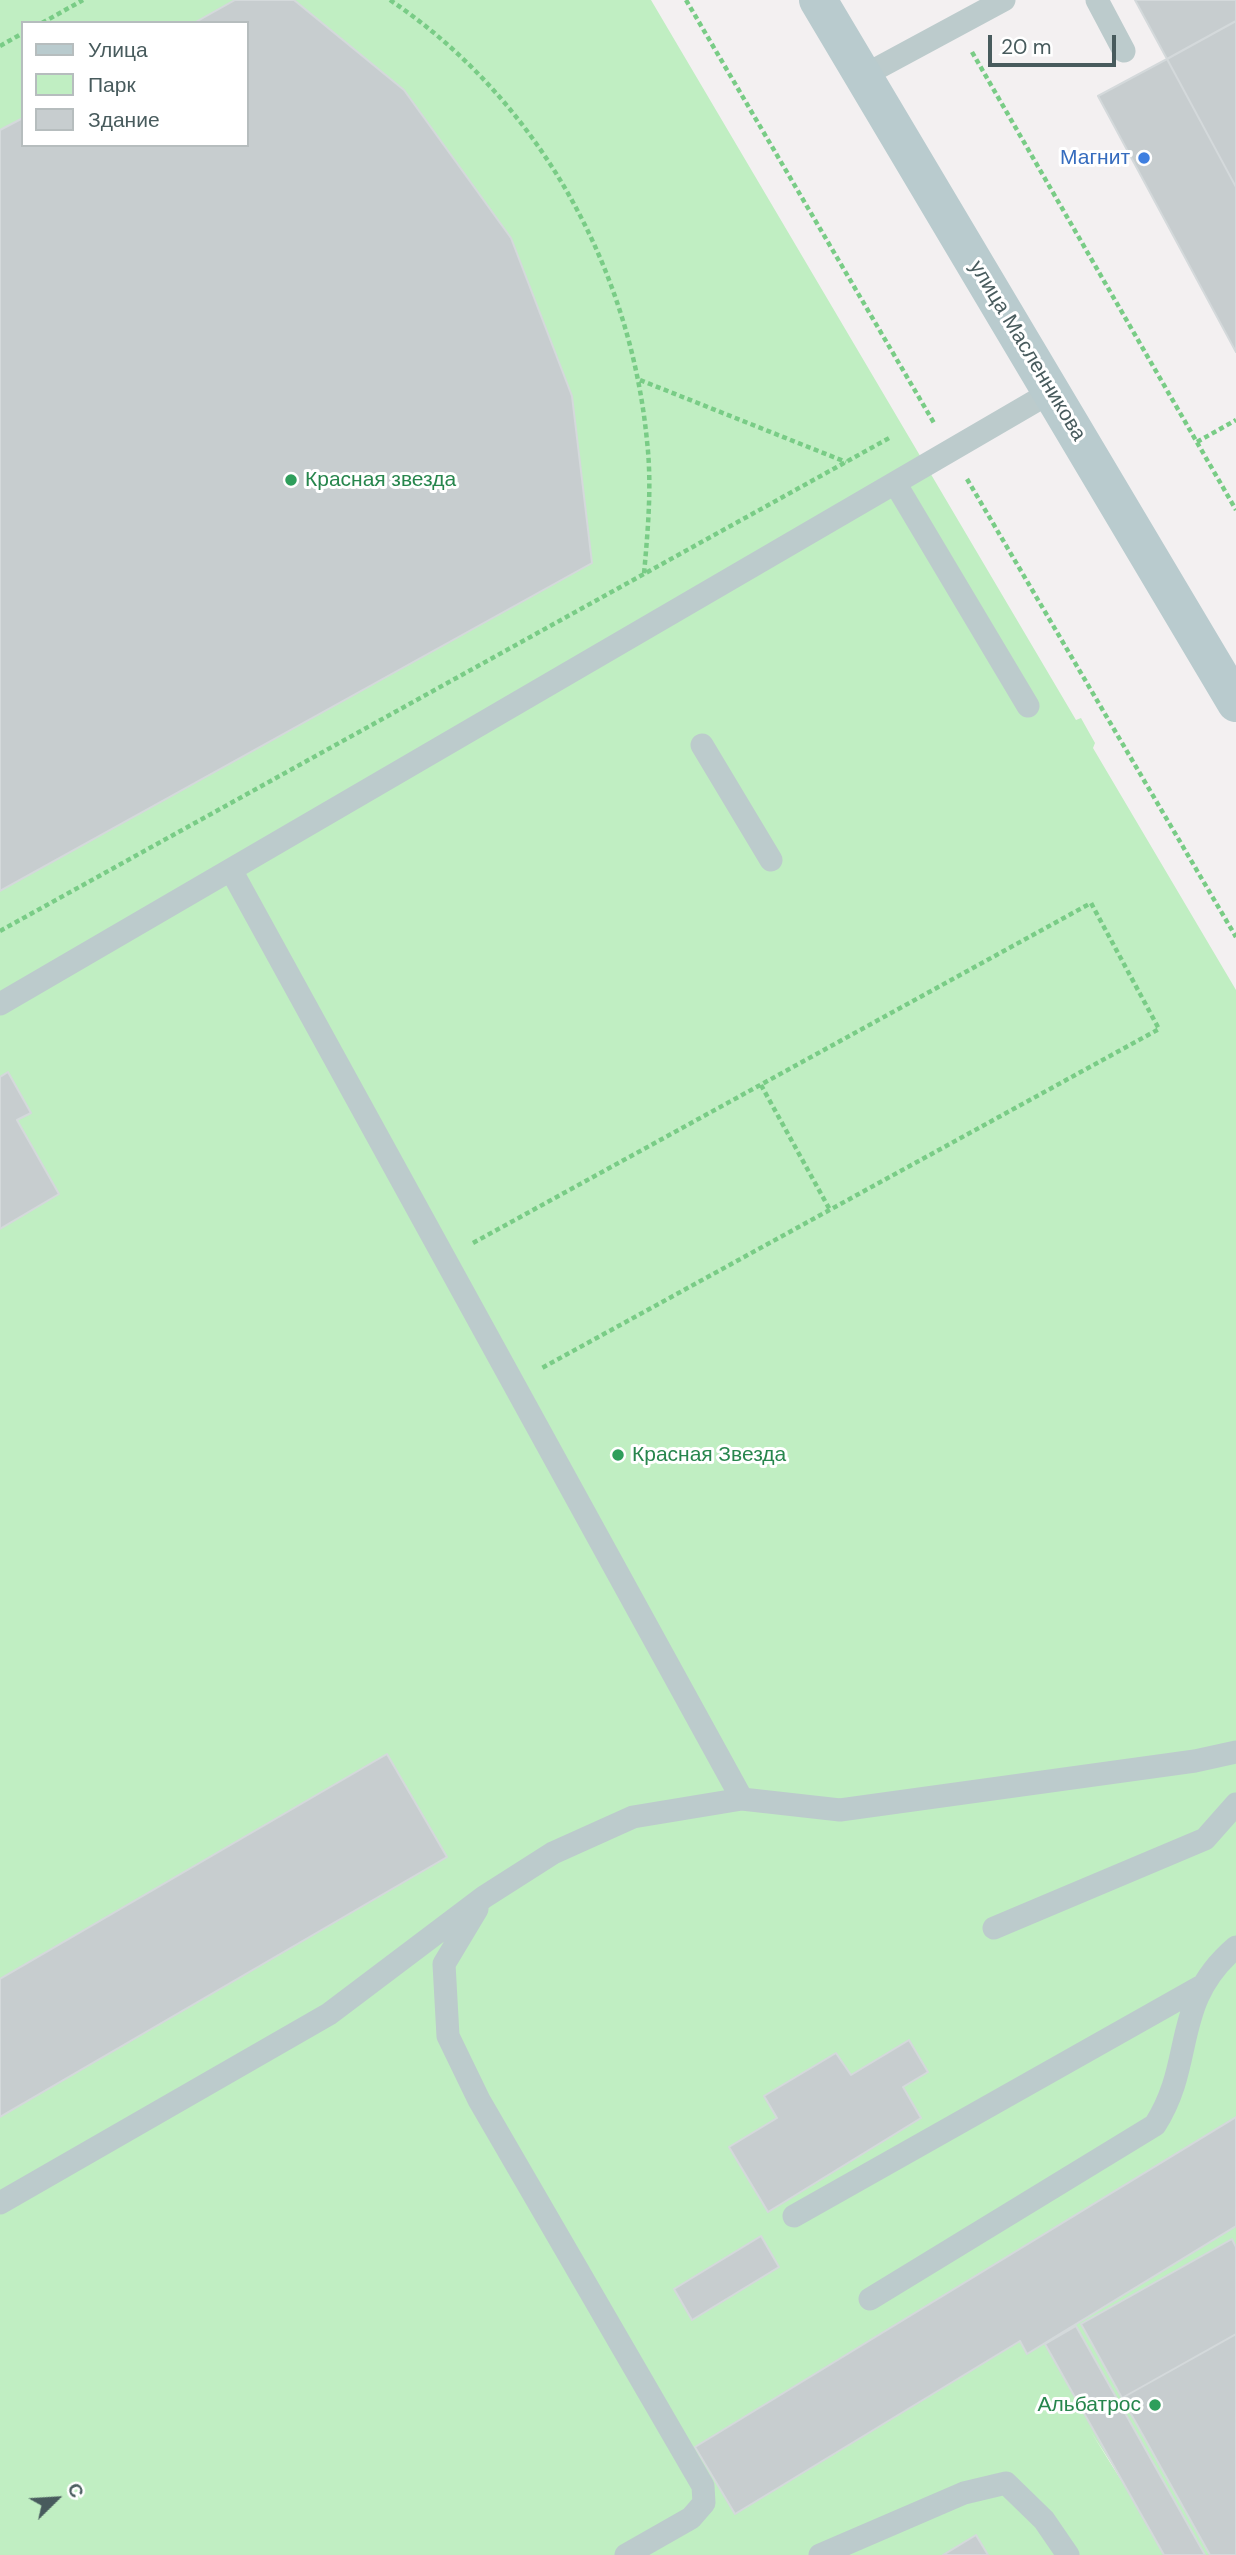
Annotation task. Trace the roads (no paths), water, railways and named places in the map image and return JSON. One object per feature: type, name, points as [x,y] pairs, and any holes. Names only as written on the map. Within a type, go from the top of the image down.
[{"type":"main road","name":"улица Масленникова","points":[[818,0],[1236,703]]},
{"type":"lane","points":[[863,76],[1004,0]]},
{"type":"lane","points":[[1097,0],[1124,51]]},
{"type":"lane","points":[[0,1004],[1051,392]]},
{"type":"lane","points":[[895,483],[1028,706]]},
{"type":"lane","points":[[702,745],[771,860]]},
{"type":"lane","points":[[231,870],[742,1799]]},
{"type":"lane","points":[[0,2203],[329,2014],[484,1897],[553,1853],[633,1816],[742,1799],[840,1810],[1195,1761],[1236,1752]]},
{"type":"lane","points":[[994,1928],[1205,1839],[1236,1804]]},
{"type":"lane","points":[[484,1897],[444,1964],[448,2036],[479,2100],[703,2486],[704,2503],[691,2518],[626,2555]]},
{"type":"lane","points":[[870,2299],[1155,2125],[1168,2105],[1190,2011],[1200,1987],[1216,1964],[1236,1947]]},
{"type":"lane","points":[[794,2216],[1200,1987]]},
{"type":"lane","points":[[820,2555],[964,2493],[1006,2483],[1044,2520],[1068,2555]]},
{"type":"place","name":"Магнит","points":[[1144,158]]},
{"type":"place","name":"Красная звезда","points":[[291,480]]},
{"type":"place","name":"Красная Звезда","points":[[618,1455]]},
{"type":"place","name":"Альбатрос","points":[[1155,2405]]}]
